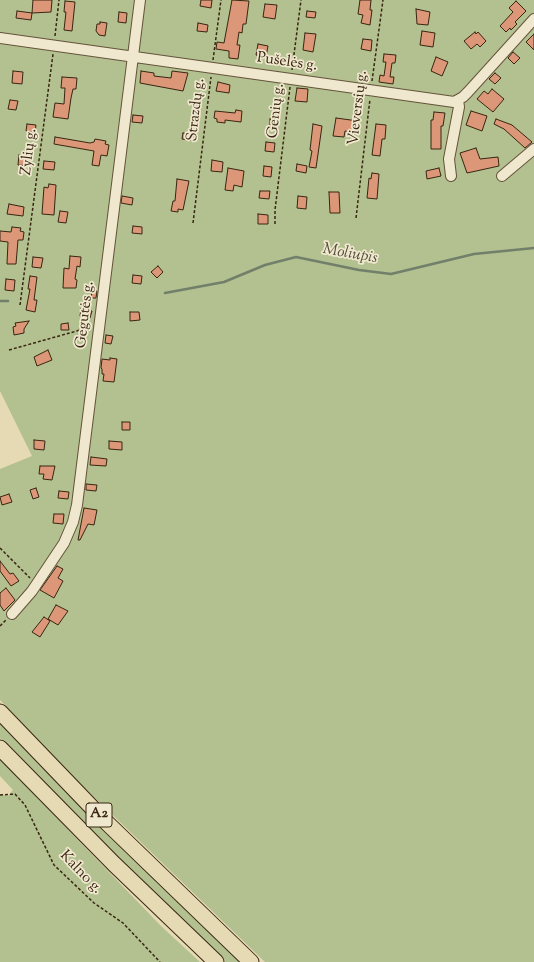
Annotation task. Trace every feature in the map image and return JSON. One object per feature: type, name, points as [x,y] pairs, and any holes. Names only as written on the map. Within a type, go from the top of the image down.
[{"type":"highway","name":"A2","points":[[0,712],[108,825],[251,962]]},
{"type":"highway","name":"A2","points":[[0,748],[114,864],[216,962]]},
{"type":"street","name":"Gegutės g.","points":[[12,614],[36,584],[64,543],[73,522],[100,324],[109,236],[140,0]]},
{"type":"street","points":[[451,176],[449,159],[459,107],[458,100],[468,92],[534,19]]},
{"type":"street","name":"Pušelės g.","points":[[0,38],[54,47],[133,56],[291,78],[441,101],[458,100]]},
{"type":"street","points":[[502,176],[534,149]]},
{"type":"path","name":"Zylių g.","points":[[20,306],[59,0]]},
{"type":"path","name":"Strazdų g.","points":[[193,223],[221,0]]},
{"type":"path","name":"Genių g.","points":[[275,224],[275,210],[301,0]]},
{"type":"path","name":"Vieversių g.","points":[[356,218],[383,0]]},
{"type":"path","points":[[9,350],[100,324]]},
{"type":"path","points":[[0,548],[36,584]]},
{"type":"path","name":"Kalno g.","points":[[0,795],[15,794],[25,805],[54,865],[94,903],[123,923],[160,962]]},
{"type":"green space","points":[[0,0],[534,0],[534,962],[265,962],[68,772],[0,700],[0,469],[32,456],[0,391]]},
{"type":"green space","points":[[0,720],[244,962],[225,962],[172,912],[0,738]]},
{"type":"green space","points":[[0,759],[161,926],[200,962],[0,962],[0,794],[8,796],[13,790],[0,776]]},
{"type":"building","points":[[33,0],[52,0],[51,12],[32,13]]},
{"type":"building","points":[[201,0],[212,0],[211,8],[200,6]]},
{"type":"building","points":[[232,0],[249,1],[246,24],[243,24],[242,33],[239,32],[237,45],[240,45],[238,59],[229,58],[229,51],[216,49],[217,42],[224,43]]},
{"type":"building","points":[[360,0],[371,0],[370,10],[372,10],[370,25],[361,23],[363,15],[358,14]]},
{"type":"building","points":[[65,1],[75,2],[72,31],[64,30],[66,12],[64,12]]},
{"type":"building","points":[[516,1],[526,11],[515,22],[517,24],[511,30],[510,28],[506,32],[500,26],[513,12],[509,8]]},
{"type":"building","points":[[265,4],[277,5],[275,19],[263,17]]},
{"type":"building","points":[[416,9],[430,12],[428,25],[417,24]]},
{"type":"building","points":[[17,11],[32,13],[31,20],[16,18]]},
{"type":"building","points":[[307,11],[316,12],[315,18],[306,17]]},
{"type":"building","points":[[119,12],[127,13],[126,23],[118,22]]},
{"type":"building","points":[[100,22],[107,23],[105,36],[99,35],[96,31],[97,24],[100,24]]},
{"type":"building","points":[[198,23],[208,25],[207,32],[197,31]]},
{"type":"building","points":[[422,31],[435,33],[433,47],[420,45]]},
{"type":"building","points":[[475,32],[476,34],[478,32],[486,41],[480,47],[477,44],[471,49],[464,41]]},
{"type":"building","points":[[305,33],[316,34],[313,52],[303,50]]},
{"type":"building","points":[[534,34],[534,50],[526,42]]},
{"type":"building","points":[[363,39],[372,40],[371,51],[361,49]]},
{"type":"building","points":[[258,44],[268,46],[266,57],[256,55]]},
{"type":"building","points":[[513,52],[520,58],[514,64],[508,58]]},
{"type":"building","points":[[384,54],[396,55],[395,63],[392,63],[390,77],[394,77],[393,84],[379,82],[380,75],[384,76],[386,62],[383,62]]},
{"type":"building","points":[[436,57],[448,62],[442,76],[431,71]]},
{"type":"building","points":[[13,71],[23,72],[22,84],[12,83]]},
{"type":"building","points":[[141,71],[154,73],[154,76],[171,78],[172,71],[188,73],[183,91],[140,83]]},
{"type":"building","points":[[495,73],[501,78],[495,84],[489,79]]},
{"type":"building","points":[[62,77],[77,78],[76,89],[73,89],[71,98],[68,119],[53,117],[55,103],[64,104],[65,88],[61,88]]},
{"type":"building","points":[[218,82],[230,85],[229,93],[216,91]]},
{"type":"building","points":[[297,88],[308,89],[307,102],[295,101]]},
{"type":"building","points":[[492,89],[504,99],[493,112],[477,99],[484,91],[488,94]]},
{"type":"building","points":[[10,100],[18,101],[16,110],[8,109]]},
{"type":"building","points":[[236,110],[242,111],[241,122],[225,120],[225,123],[217,122],[217,119],[214,118],[215,111],[235,113]]},
{"type":"building","points":[[471,111],[487,116],[482,131],[466,125]]},
{"type":"building","points":[[434,112],[445,113],[443,126],[441,126],[441,149],[431,149],[431,120],[433,120]]},
{"type":"building","points":[[133,115],[143,116],[142,123],[132,122]]},
{"type":"building","points":[[336,118],[358,121],[356,133],[345,131],[344,137],[333,136]]},
{"type":"building","points":[[270,119],[278,120],[277,126],[270,126]]},
{"type":"building","points":[[496,119],[512,125],[532,142],[525,148],[504,129],[494,124]]},
{"type":"building","points":[[27,124],[36,125],[35,133],[26,131]]},
{"type":"building","points":[[313,124],[322,126],[316,168],[309,167],[312,151],[310,150]]},
{"type":"building","points":[[376,124],[386,125],[385,139],[382,139],[380,156],[372,155]]},
{"type":"building","points":[[183,133],[195,134],[194,141],[182,139]]},
{"type":"building","points":[[55,137],[90,143],[94,142],[95,139],[106,141],[105,144],[109,145],[107,156],[101,155],[99,166],[92,165],[94,151],[54,144]]},
{"type":"building","points":[[266,142],[275,143],[274,152],[265,151]]},
{"type":"building","points":[[476,148],[480,159],[498,157],[499,166],[467,173],[460,153]]},
{"type":"building","points":[[19,155],[31,157],[30,166],[18,165]]},
{"type":"building","points":[[212,160],[223,162],[222,172],[211,171]]},
{"type":"building","points":[[44,161],[55,162],[54,170],[43,169]]},
{"type":"building","points":[[297,164],[307,166],[306,173],[296,171]]},
{"type":"building","points":[[264,166],[272,167],[271,177],[263,176]]},
{"type":"building","points":[[228,168],[244,171],[242,187],[234,185],[233,191],[225,190]]},
{"type":"building","points":[[439,168],[441,176],[427,179],[426,171]]},
{"type":"building","points":[[372,173],[379,174],[377,199],[367,198],[369,178],[371,179]]},
{"type":"building","points":[[177,179],[189,181],[183,210],[178,209],[178,212],[171,211],[173,201],[175,201]]},
{"type":"building","points":[[49,184],[56,185],[54,215],[42,214],[44,187],[48,188]]},
{"type":"building","points":[[260,191],[270,191],[269,199],[259,198]]},
{"type":"building","points":[[329,192],[339,192],[340,213],[330,213]]},
{"type":"building","points":[[122,196],[133,198],[132,205],[121,203]]},
{"type":"building","points":[[298,196],[307,197],[306,209],[297,208]]},
{"type":"building","points":[[9,204],[24,207],[23,216],[7,214]]},
{"type":"building","points":[[60,211],[68,212],[66,223],[58,222]]},
{"type":"building","points":[[258,214],[268,215],[268,224],[258,224]]},
{"type":"building","points":[[133,226],[142,227],[142,234],[132,233]]},
{"type":"building","points":[[12,227],[21,228],[20,231],[24,232],[23,240],[18,240],[16,264],[7,264],[8,242],[0,241],[0,231],[11,232]]},
{"type":"building","points":[[70,256],[81,257],[80,267],[77,266],[75,279],[77,280],[76,288],[63,288],[64,268],[69,269]]},
{"type":"building","points":[[33,257],[43,258],[41,268],[32,267]]},
{"type":"building","points":[[158,266],[163,272],[157,278],[151,272]]},
{"type":"building","points":[[133,275],[142,276],[141,284],[132,283]]},
{"type":"building","points":[[30,276],[37,277],[34,300],[37,300],[35,312],[26,310],[30,289],[28,289]]},
{"type":"building","points":[[6,279],[15,280],[14,291],[5,290]]},
{"type":"building","points":[[92,291],[97,291],[96,298],[91,298]]},
{"type":"building","points":[[81,309],[92,311],[90,318],[80,316]]},
{"type":"building","points":[[130,312],[139,312],[140,320],[130,321]]},
{"type":"building","points":[[29,321],[24,329],[24,333],[14,335],[13,327],[16,326],[15,323]]},
{"type":"building","points":[[68,323],[69,330],[61,330],[61,324]]},
{"type":"building","points":[[106,335],[113,336],[111,344],[105,343]]},
{"type":"building","points":[[48,350],[52,360],[37,366],[34,357]]},
{"type":"building","points":[[110,358],[117,359],[114,382],[103,381],[104,374],[102,374],[101,368],[102,359],[110,360]]},
{"type":"building","points":[[122,422],[130,422],[130,430],[122,430]]},
{"type":"building","points":[[34,440],[45,441],[44,450],[34,449]]},
{"type":"building","points":[[109,441],[122,442],[122,450],[109,449]]},
{"type":"building","points":[[91,457],[107,459],[106,466],[90,465]]},
{"type":"building","points":[[40,466],[55,466],[52,480],[43,479],[44,474],[39,474]]},
{"type":"building","points":[[86,484],[97,485],[96,491],[86,490]]},
{"type":"building","points":[[36,488],[39,497],[33,499],[30,490]]},
{"type":"building","points":[[59,491],[69,492],[68,499],[58,498]]},
{"type":"building","points":[[9,494],[12,502],[2,505],[0,497]]},
{"type":"building","points":[[84,508],[97,510],[94,525],[88,524],[80,540],[78,540]]},
{"type":"building","points":[[54,514],[64,514],[63,524],[53,523]]},
{"type":"building","points":[[0,561],[10,574],[13,573],[19,581],[11,586],[0,571]]},
{"type":"building","points":[[57,566],[63,569],[58,578],[63,581],[54,598],[40,590]]},
{"type":"building","points":[[6,588],[15,600],[4,611],[0,605],[0,593]]},
{"type":"building","points":[[56,605],[68,611],[58,625],[48,619]]},
{"type":"building","points":[[44,617],[50,621],[40,637],[32,632]]},
{"type":"waterway","name":"Moliupis","points":[[165,293],[224,282],[265,265],[296,257],[359,270],[391,274],[474,254],[534,248]]},
{"type":"waterway","name":"Moliupis","points":[[0,301],[8,301]]}]
